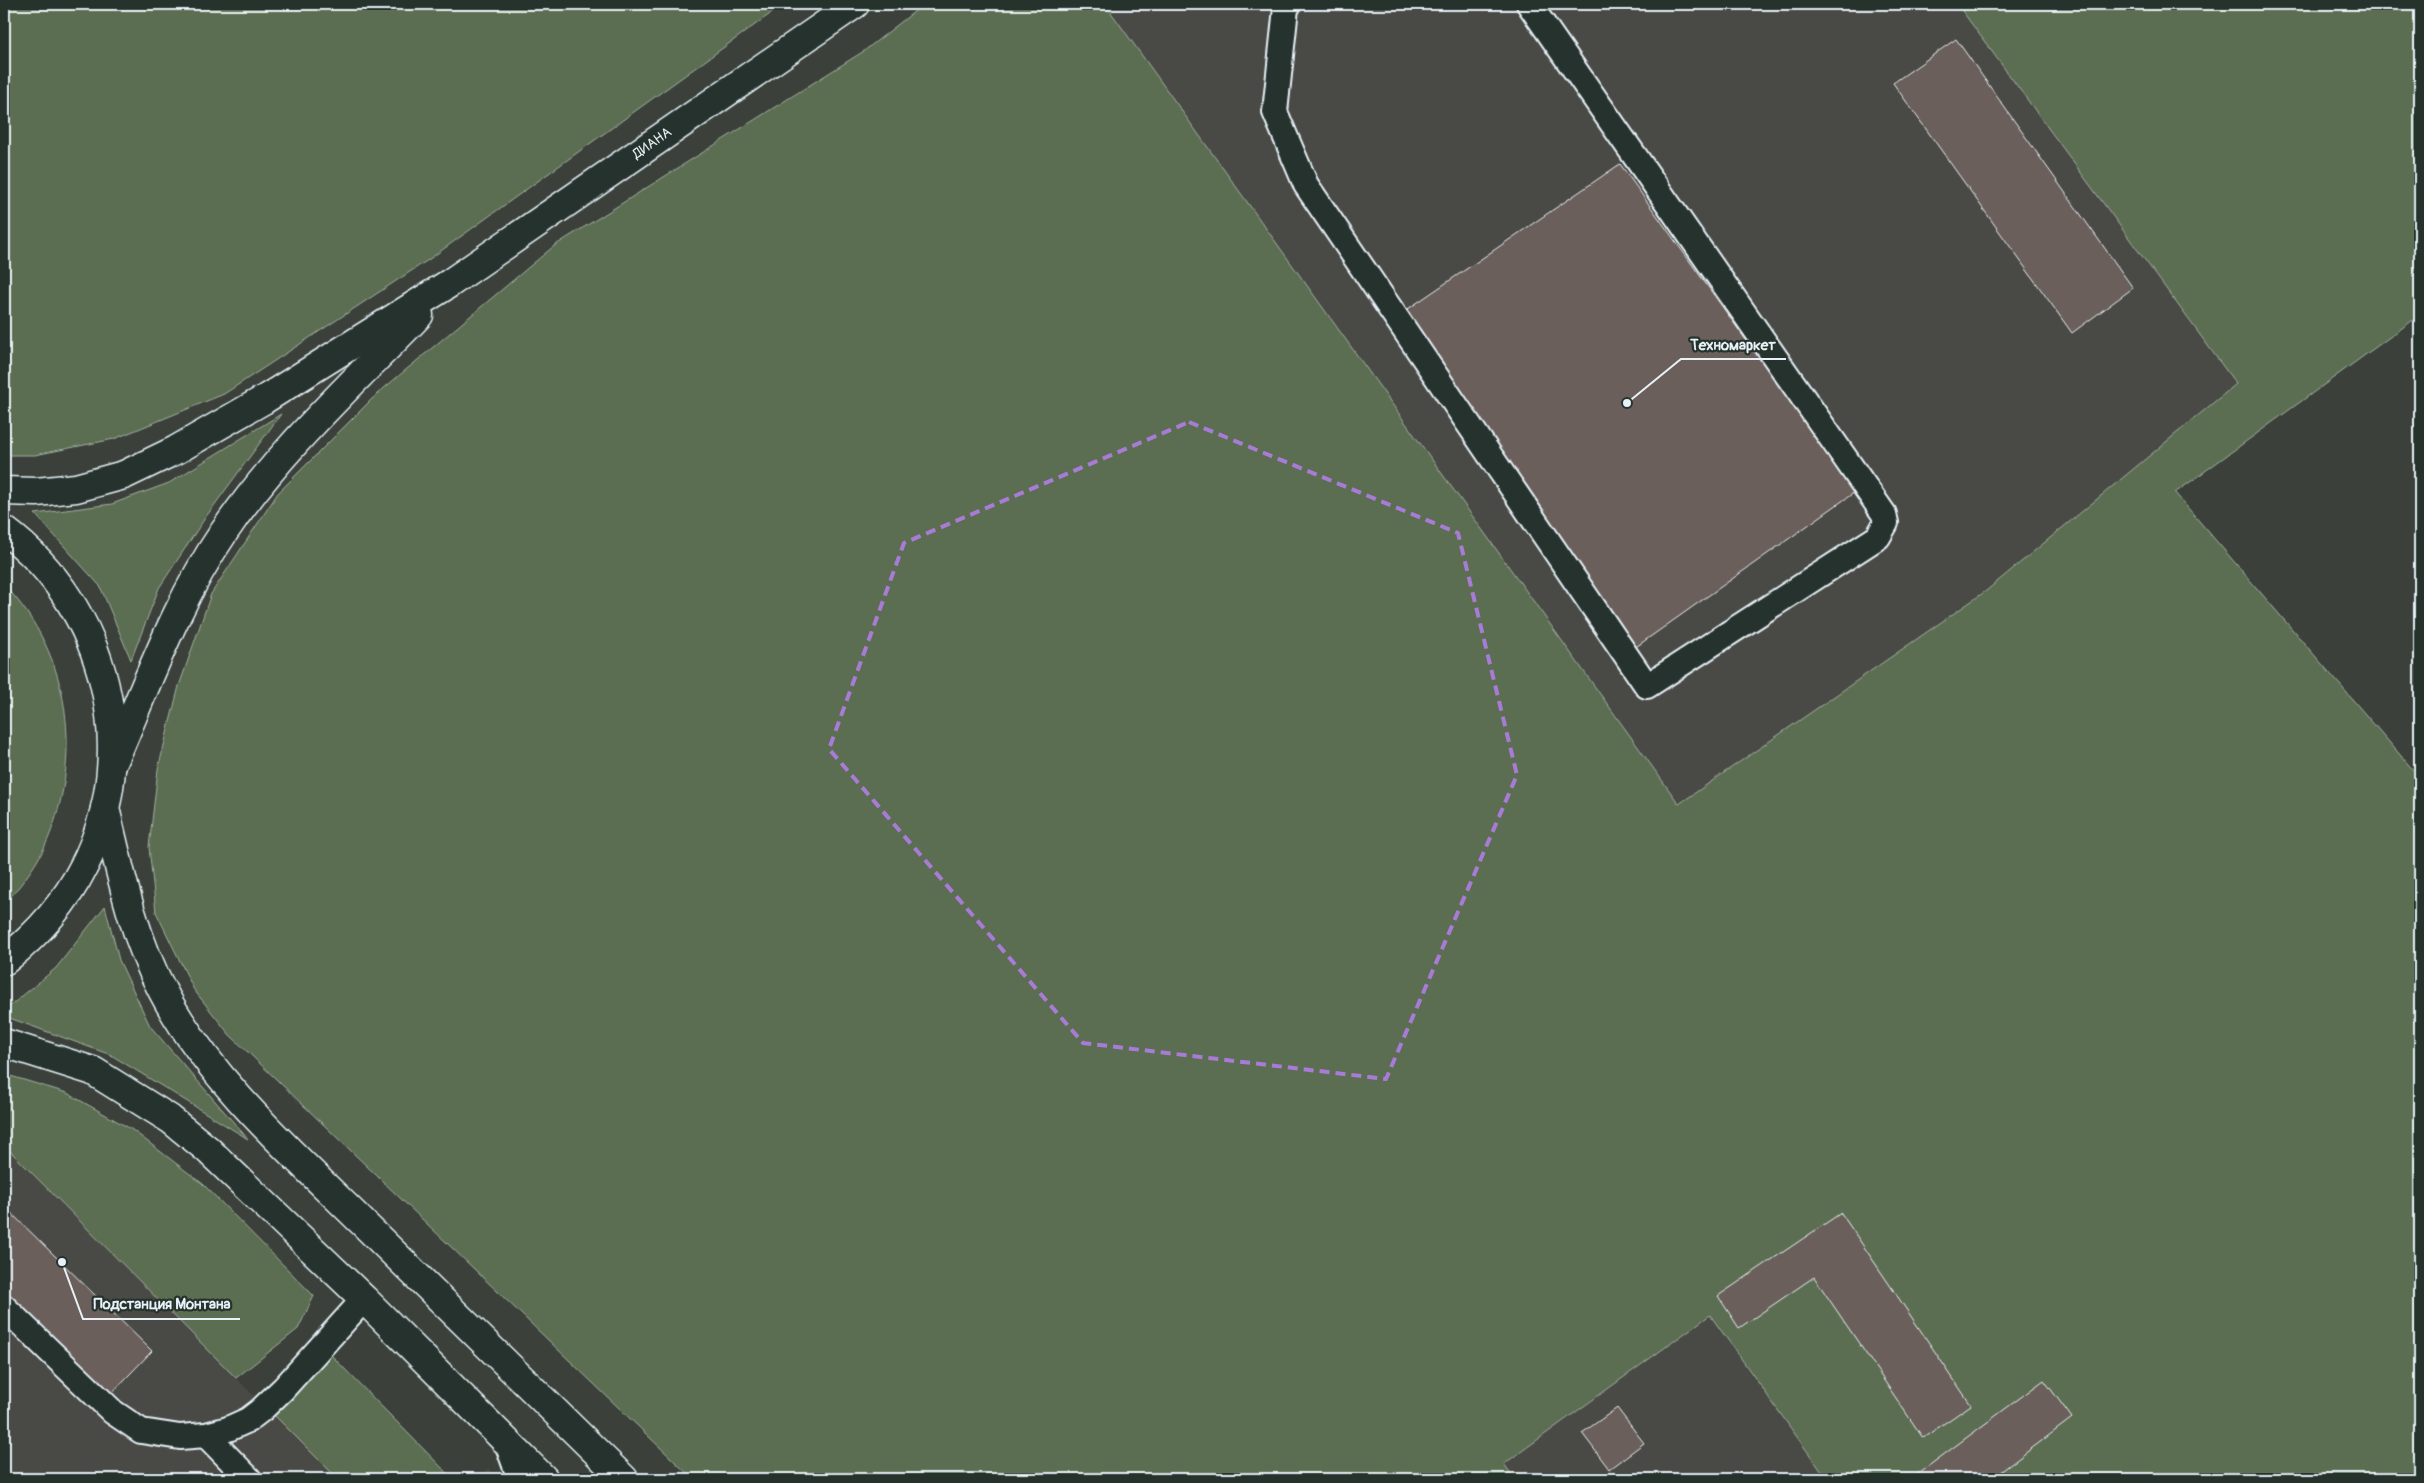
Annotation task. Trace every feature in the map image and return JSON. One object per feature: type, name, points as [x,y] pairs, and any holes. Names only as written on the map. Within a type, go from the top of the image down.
[{"type":"main road","name":"ДИАНА","points":[[450,283],[855,4]]},
{"type":"main road","points":[[4,491],[36,492],[76,488],[124,475],[176,450],[265,399],[450,283]]},
{"type":"main road","points":[[112,765],[173,622],[196,576],[224,532],[256,490],[311,427],[450,283]]},
{"type":"main road","points":[[4,530],[42,564],[65,592],[84,624],[98,657],[107,692],[112,728],[112,765],[105,808],[84,866],[50,918],[4,961]]},
{"type":"main road","points":[[105,808],[127,902],[142,946],[161,990],[210,1064],[307,1168],[624,1479]]},
{"type":"main road","points":[[4,1043],[92,1071],[170,1119],[207,1149],[364,1299],[544,1479]]},
{"type":"lane","points":[[1289,4],[1286,8],[1275,112],[1306,184],[1647,686],[1878,537],[1886,523],[1884,514],[1529,4]]},
{"type":"lane","points":[[4,1307],[113,1412],[141,1431],[180,1437],[206,1435],[228,1429],[248,1420],[283,1389],[364,1299]]},
{"type":"lane","points":[[206,1435],[249,1479]]},
{"type":"lane","points":[[507,1442],[520,1479]]},
{"type":"path","points":[[2415,1479],[2420,1475]]},
{"type":"highlighted area","points":[[1189,422],[1458,533],[1517,775],[1386,1079],[1083,1043],[829,749],[904,543]]},
{"type":"shaded area","points":[[1105,4],[1957,4],[2236,384],[1986,591],[1679,805]]},
{"type":"shaded area","points":[[4,1145],[236,1378],[338,1479],[4,1479]]},
{"type":"shaded area","points":[[1710,1315],[1827,1479],[1515,1479],[1504,1464]]},
{"type":"shaded area","points":[[488,1468],[500,1479],[477,1479]]},
{"type":"green space","points":[[4,4],[784,4],[431,258],[224,394],[114,439],[35,455],[4,455]]},
{"type":"green space","points":[[924,4],[1105,4],[1679,804],[1986,591],[2236,384],[1957,4],[2420,4],[2420,315],[2175,493],[2420,778],[2420,1479],[1827,1479],[1710,1315],[1504,1464],[1515,1479],[693,1479],[229,1034],[194,990],[156,912],[149,847],[158,769],[179,686],[211,594],[278,493],[377,394],[554,246],[864,51]]},
{"type":"green space","points":[[281,414],[205,518],[159,588],[131,660],[100,586],[35,514],[112,504],[169,483]]},
{"type":"green space","points":[[4,585],[27,612],[45,643],[57,675],[65,709],[67,744],[65,779],[57,813],[45,846],[32,870],[4,905]]},
{"type":"green space","points":[[105,906],[119,960],[150,1026],[248,1139],[111,1055],[4,1016],[4,1011],[56,968]]},
{"type":"green space","points":[[4,1074],[67,1093],[131,1129],[203,1184],[314,1296],[298,1329],[236,1378],[4,1145]]},
{"type":"green space","points":[[328,1352],[453,1479],[338,1479],[270,1411]]},
{"type":"building","points":[[1956,39],[2133,288],[2072,333],[1893,83]]},
{"type":"building","points":[[1620,164],[1855,492],[1633,649],[1402,313]]},
{"type":"building","points":[[4,1206],[152,1351],[106,1399],[4,1300]]},
{"type":"building","points":[[1841,1213],[1971,1405],[1923,1438],[1814,1277],[1739,1328],[1718,1296]]},
{"type":"building","points":[[2044,1380],[2072,1418],[1991,1479],[1911,1479]]},
{"type":"building","points":[[1617,1408],[1644,1443],[1609,1469],[1582,1433]]},
{"type":"place","name":"Техномаркет","points":[[1627,403]]},
{"type":"place","name":"Подстанция Монтана","points":[[62,1262]]}]
